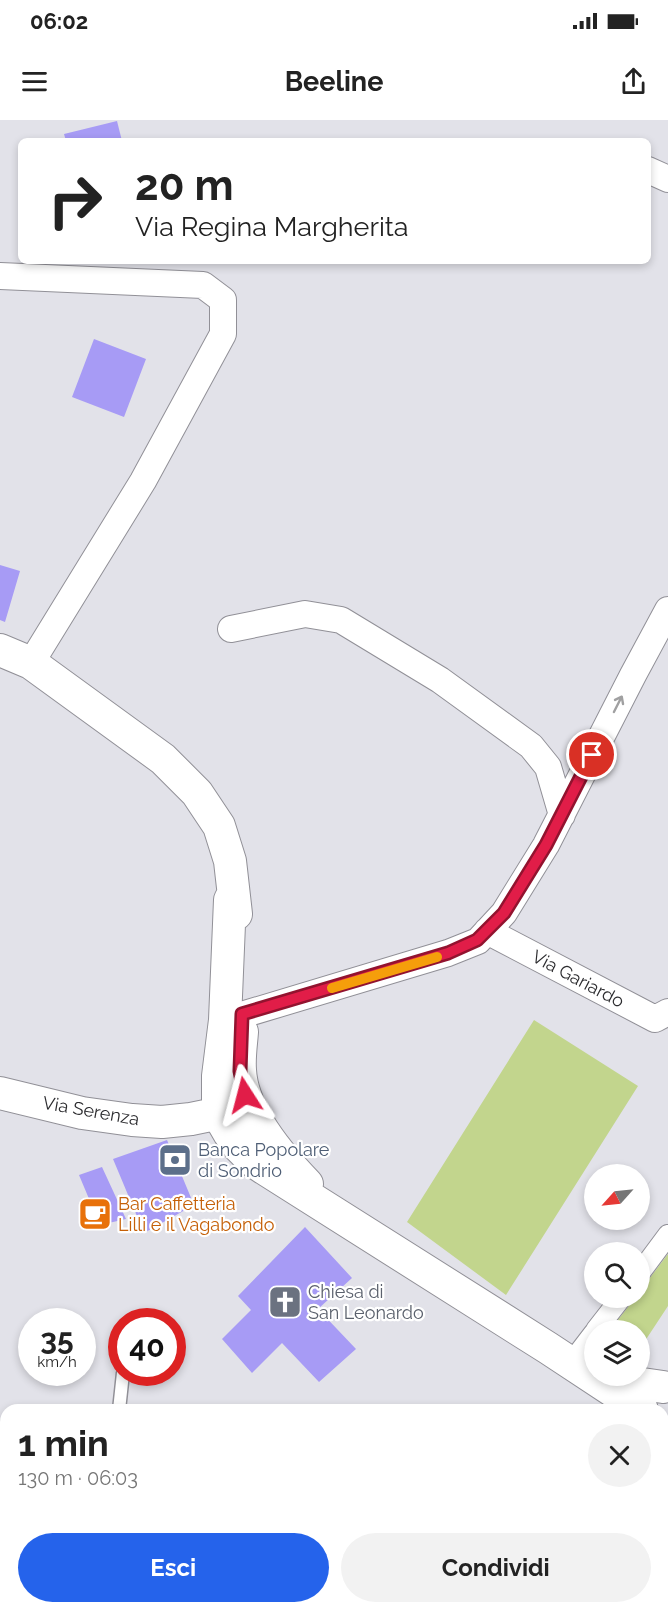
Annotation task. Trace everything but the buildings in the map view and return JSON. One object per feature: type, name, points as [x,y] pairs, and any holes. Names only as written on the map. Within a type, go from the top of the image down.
[{"type":"street","points":[[651,171],[668,179]]},
{"type":"street","points":[[0,276],[202,285],[224,300],[223,334],[143,481],[31,663]]},
{"type":"street","points":[[234,1017],[448,953],[477,940],[504,913],[546,845],[668,610]]},
{"type":"street","points":[[231,629],[305,614],[341,620],[440,680],[531,746],[548,767],[562,815]]},
{"type":"street","points":[[0,650],[31,663],[163,759],[197,793],[219,826],[230,861],[235,900],[234,1017],[240,1071],[245,1095],[252,1111],[280,1153],[336,1213],[633,1404]]},
{"type":"street","name":"Via Gariardo","points":[[487,930],[655,1019],[668,1012]]},
{"type":"street","points":[[234,1017],[218,1076],[218,1114],[234,1140],[253,1161],[332,1213],[336,1213]]},
{"type":"street","name":"Via Serenza","points":[[0,1093],[82,1113],[132,1120],[162,1122],[218,1114]]},
{"type":"street","points":[[218,1114],[232,1113],[246,1121],[278,1164],[288,1174],[303,1179]]},
{"type":"street","points":[[650,1259],[668,1235]]},
{"type":"street","points":[[604,1320],[613,1308]]},
{"type":"street","points":[[582,1370],[584,1364]]},
{"type":"street","points":[[582,1370],[660,1394]]},
{"type":"lane","points":[[120,1404],[122,1386]]},
{"type":"green space","points":[[534,1020],[638,1086],[589,1164],[584,1164],[584,1172],[506,1295],[407,1222]]},
{"type":"green space","points":[[668,1254],[668,1306],[650,1333],[650,1320],[618,1320],[627,1308],[650,1308],[650,1278]]},
{"type":"slow traffic","points":[[332,988],[437,957]]},
{"type":"place","name":"Banca Popolare di Sondrio","points":[[175,1160]]},
{"type":"place","name":"Bar Caffetteria Lilli e il Vagabondo","points":[[95,1214]]},
{"type":"place","name":"Chiesa di San Leonardo","points":[[285,1302]]},
{"type":"route","points":[[245,1095],[240,1071],[242,1014],[448,953],[477,940],[504,913],[515,896],[546,845],[592,755]]}]
